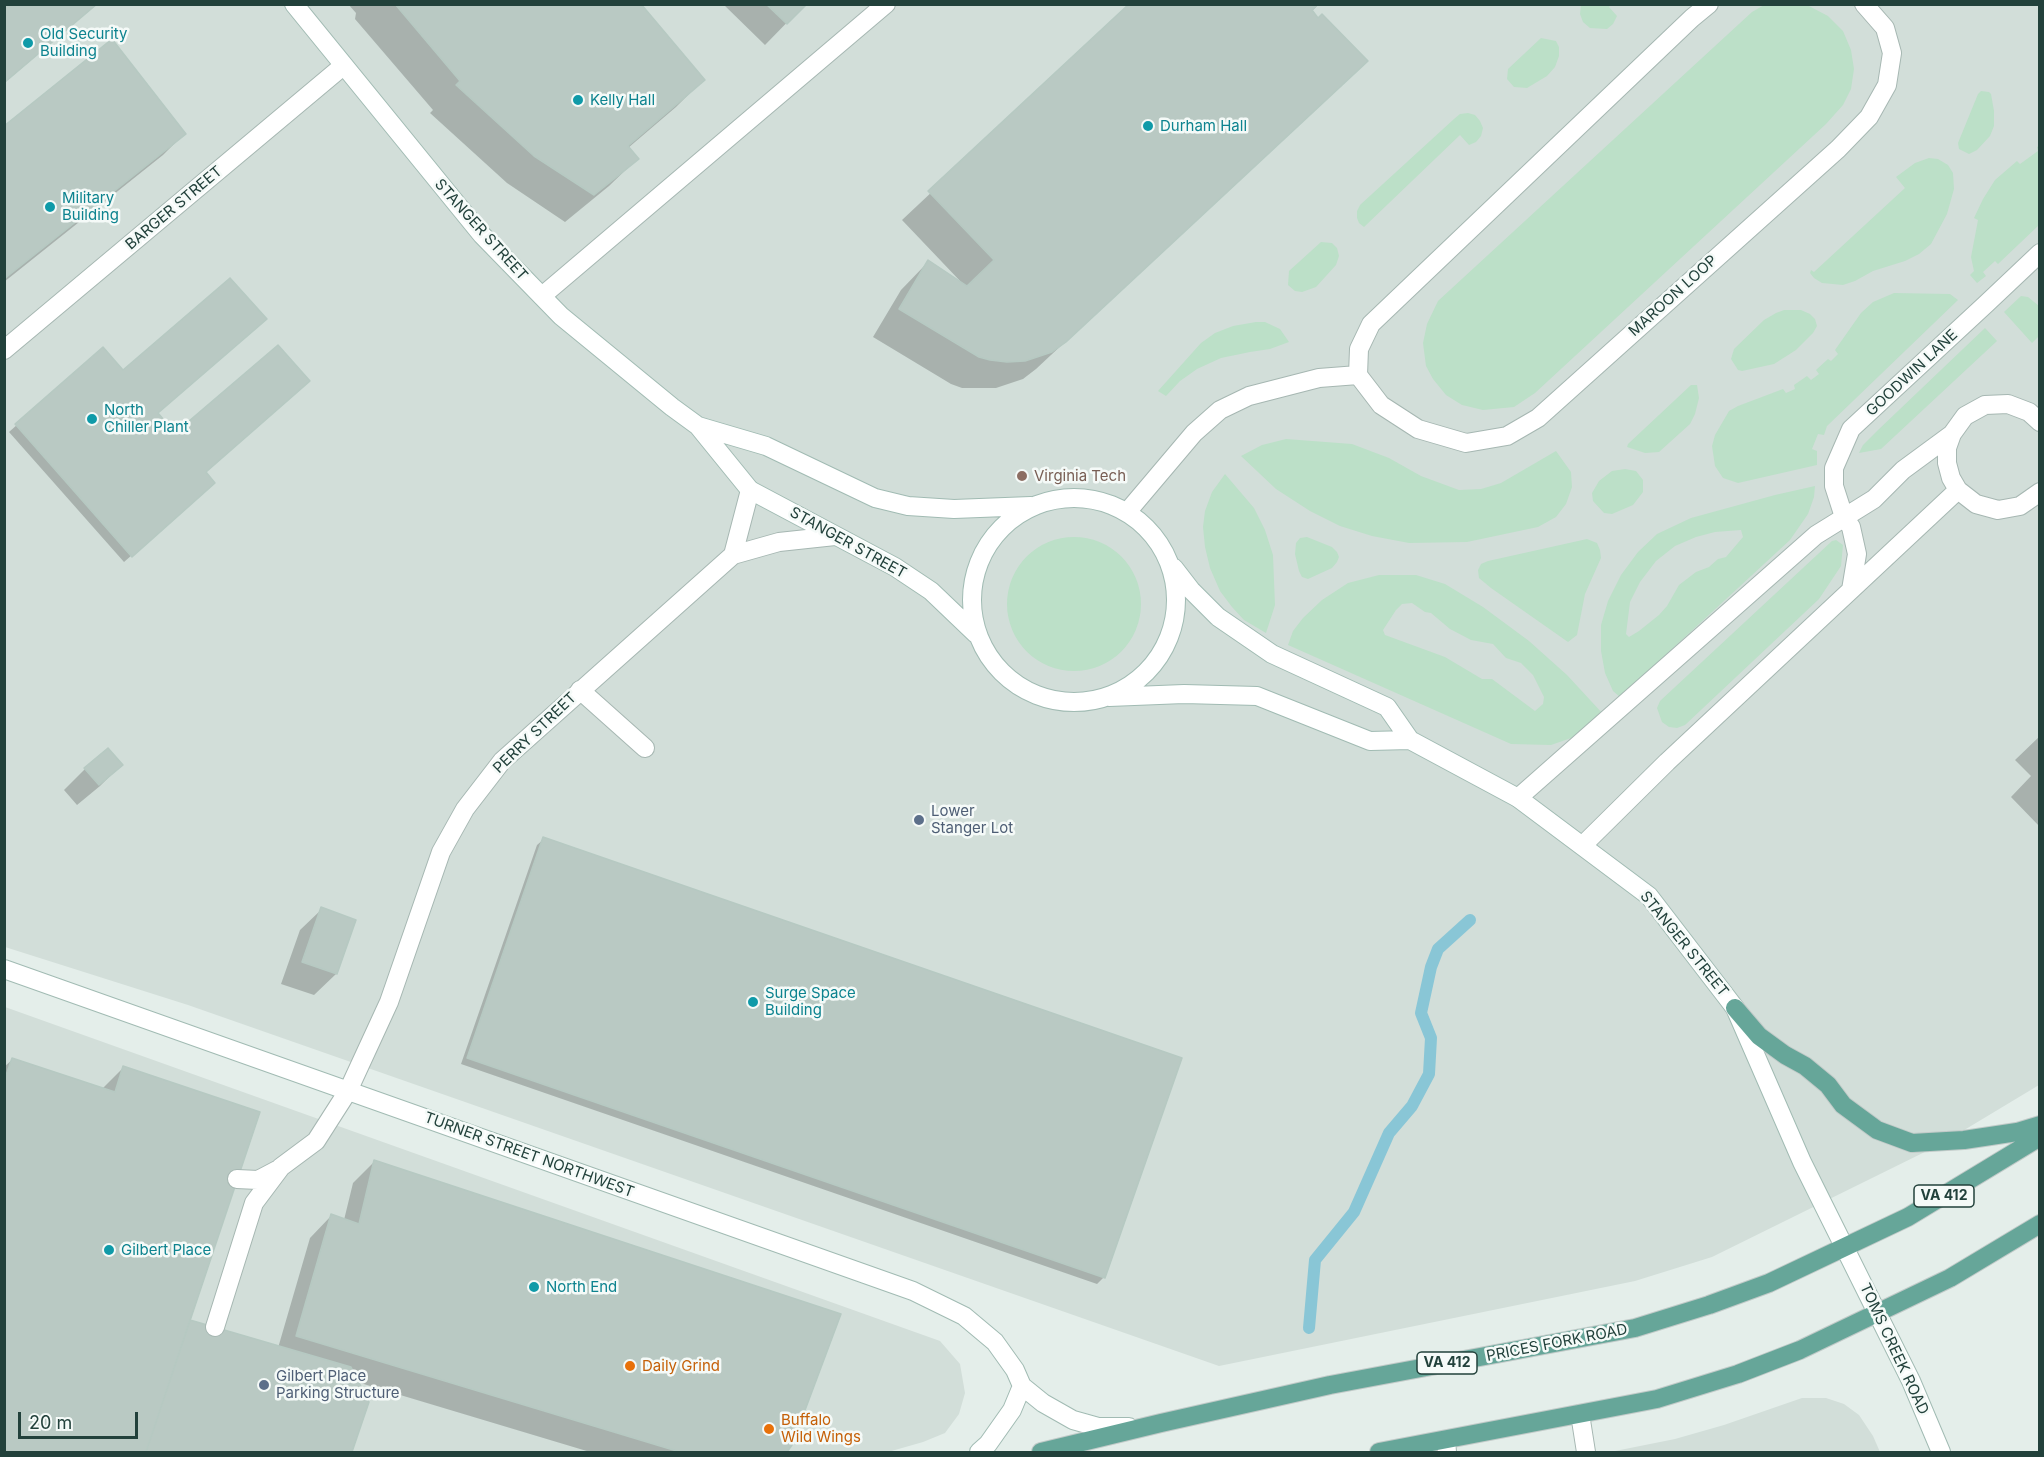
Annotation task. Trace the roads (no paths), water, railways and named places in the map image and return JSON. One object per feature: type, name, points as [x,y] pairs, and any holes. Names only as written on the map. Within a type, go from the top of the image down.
[{"type":"main road","points":[[1735,1008],[1759,1036],[1805,1066],[1828,1085],[1843,1105],[1877,1130],[1912,1143],[1964,1140],[2017,1132],[2040,1125]]},
{"type":"main road","name":"PRICES FORK ROAD","points":[[1041,1452],[1330,1385],[1635,1328],[1708,1305],[1769,1283],[1908,1217],[2040,1137]]},
{"type":"main road","points":[[1379,1452],[1446,1446],[1580,1414],[1657,1400],[1738,1374],[1800,1350],[1878,1314],[1950,1278],[2040,1224]]},
{"type":"street","name":"STANGER STREET","points":[[294,4],[482,235],[571,323],[698,426],[750,490],[895,567],[925,587],[976,634]]},
{"type":"street","points":[[542,296],[886,4]]},
{"type":"street","points":[[1128,511],[1194,433],[1220,410],[1249,396],[1319,378],[1358,375],[1359,349],[1371,324],[1709,4]]},
{"type":"street","name":"MAROON LOOP","points":[[1358,375],[1381,405],[1418,429],[1466,443],[1507,436],[1538,417],[1838,148],[1869,117],[1887,85],[1892,53],[1885,28],[1864,4]]},
{"type":"street","name":"BARGER STREET","points":[[4,350],[343,66]]},
{"type":"street","name":"GOODWIN LANE","points":[[1851,590],[1857,554],[1851,527],[1844,516],[1834,486],[1834,468],[1851,429],[2040,253]]},
{"type":"street","points":[[2040,422],[2030,412],[2008,404],[1985,405],[1965,416],[1952,434],[1947,448],[1947,463],[1951,478],[1958,490],[1976,504],[1998,510],[2020,506],[2040,492]]},
{"type":"street","name":"STANGER STREET","points":[[698,426],[766,446],[875,498],[908,506],[954,509],[1034,506]]},
{"type":"street","points":[[1518,798],[1816,535],[1874,499],[1903,470],[1952,434]]},
{"type":"street","points":[[733,555],[750,490]]},
{"type":"street","points":[[1583,845],[1667,762],[1958,490]]},
{"type":"street","points":[[1067,501],[1097,503],[1128,511],[1162,544],[1174,568],[1179,599],[1170,635],[1145,672],[1125,687],[1098,698],[1073,701],[1038,697],[1006,678],[989,660],[976,634],[971,606],[972,588],[980,560],[1003,525],[1034,506],[1067,501]]},
{"type":"street","name":"PERRY STREET","points":[[281,1167],[315,1141],[348,1091],[388,1002],[441,852],[465,809],[502,761],[733,555],[780,542],[835,536]]},
{"type":"street","name":"STANGER STREET","points":[[1174,568],[1191,590],[1218,617],[1272,654],[1387,706],[1410,740],[1518,798],[1649,896],[1735,1008],[1802,1162],[1845,1247]]},
{"type":"street","points":[[580,690],[645,748]]},
{"type":"street","name":"STANGER STREET","points":[[1098,698],[1184,694],[1257,696],[1370,741],[1410,740]]},
{"type":"street","name":"TURNER STREET NORTHWEST","points":[[4,969],[913,1291],[964,1316],[996,1342],[1015,1370],[1022,1386],[1043,1403],[1073,1420],[1098,1427],[1123,1428],[1161,1423]]},
{"type":"street","points":[[237,1179],[258,1180],[281,1167]]},
{"type":"street","points":[[215,1328],[254,1203],[281,1167]]},
{"type":"street","name":"TOMS CREEK ROAD","points":[[1845,1247],[1911,1380],[1941,1452]]},
{"type":"street","points":[[979,1452],[988,1444],[1012,1410],[1022,1386]]},
{"type":"street","points":[[1580,1414],[1586,1452]]},
{"type":"waterway","points":[[1309,1328],[1315,1260],[1354,1212],[1389,1133],[1412,1106],[1429,1074],[1431,1038],[1421,1013],[1431,967],[1438,949],[1470,920]]},
{"type":"place","name":"Old Security Building","points":[[28,43]]},
{"type":"place","name":"Kelly Hall","points":[[578,100]]},
{"type":"place","name":"Durham Hall","points":[[1148,126]]},
{"type":"place","name":"Military Building","points":[[50,207]]},
{"type":"place","name":"North Chiller Plant","points":[[92,419]]},
{"type":"place","name":"Virginia Tech","points":[[1022,476]]},
{"type":"place","name":"Lower Stanger Lot","points":[[919,820]]},
{"type":"place","name":"Surge Space Building","points":[[753,1002]]},
{"type":"place","name":"Gilbert Place","points":[[109,1250]]},
{"type":"place","name":"North End","points":[[534,1287]]},
{"type":"place","name":"Daily Grind","points":[[630,1366]]},
{"type":"place","name":"Gilbert Place Parking Structure","points":[[264,1385]]},
{"type":"place","name":"Buffalo Wild Wings","points":[[769,1429]]}]
